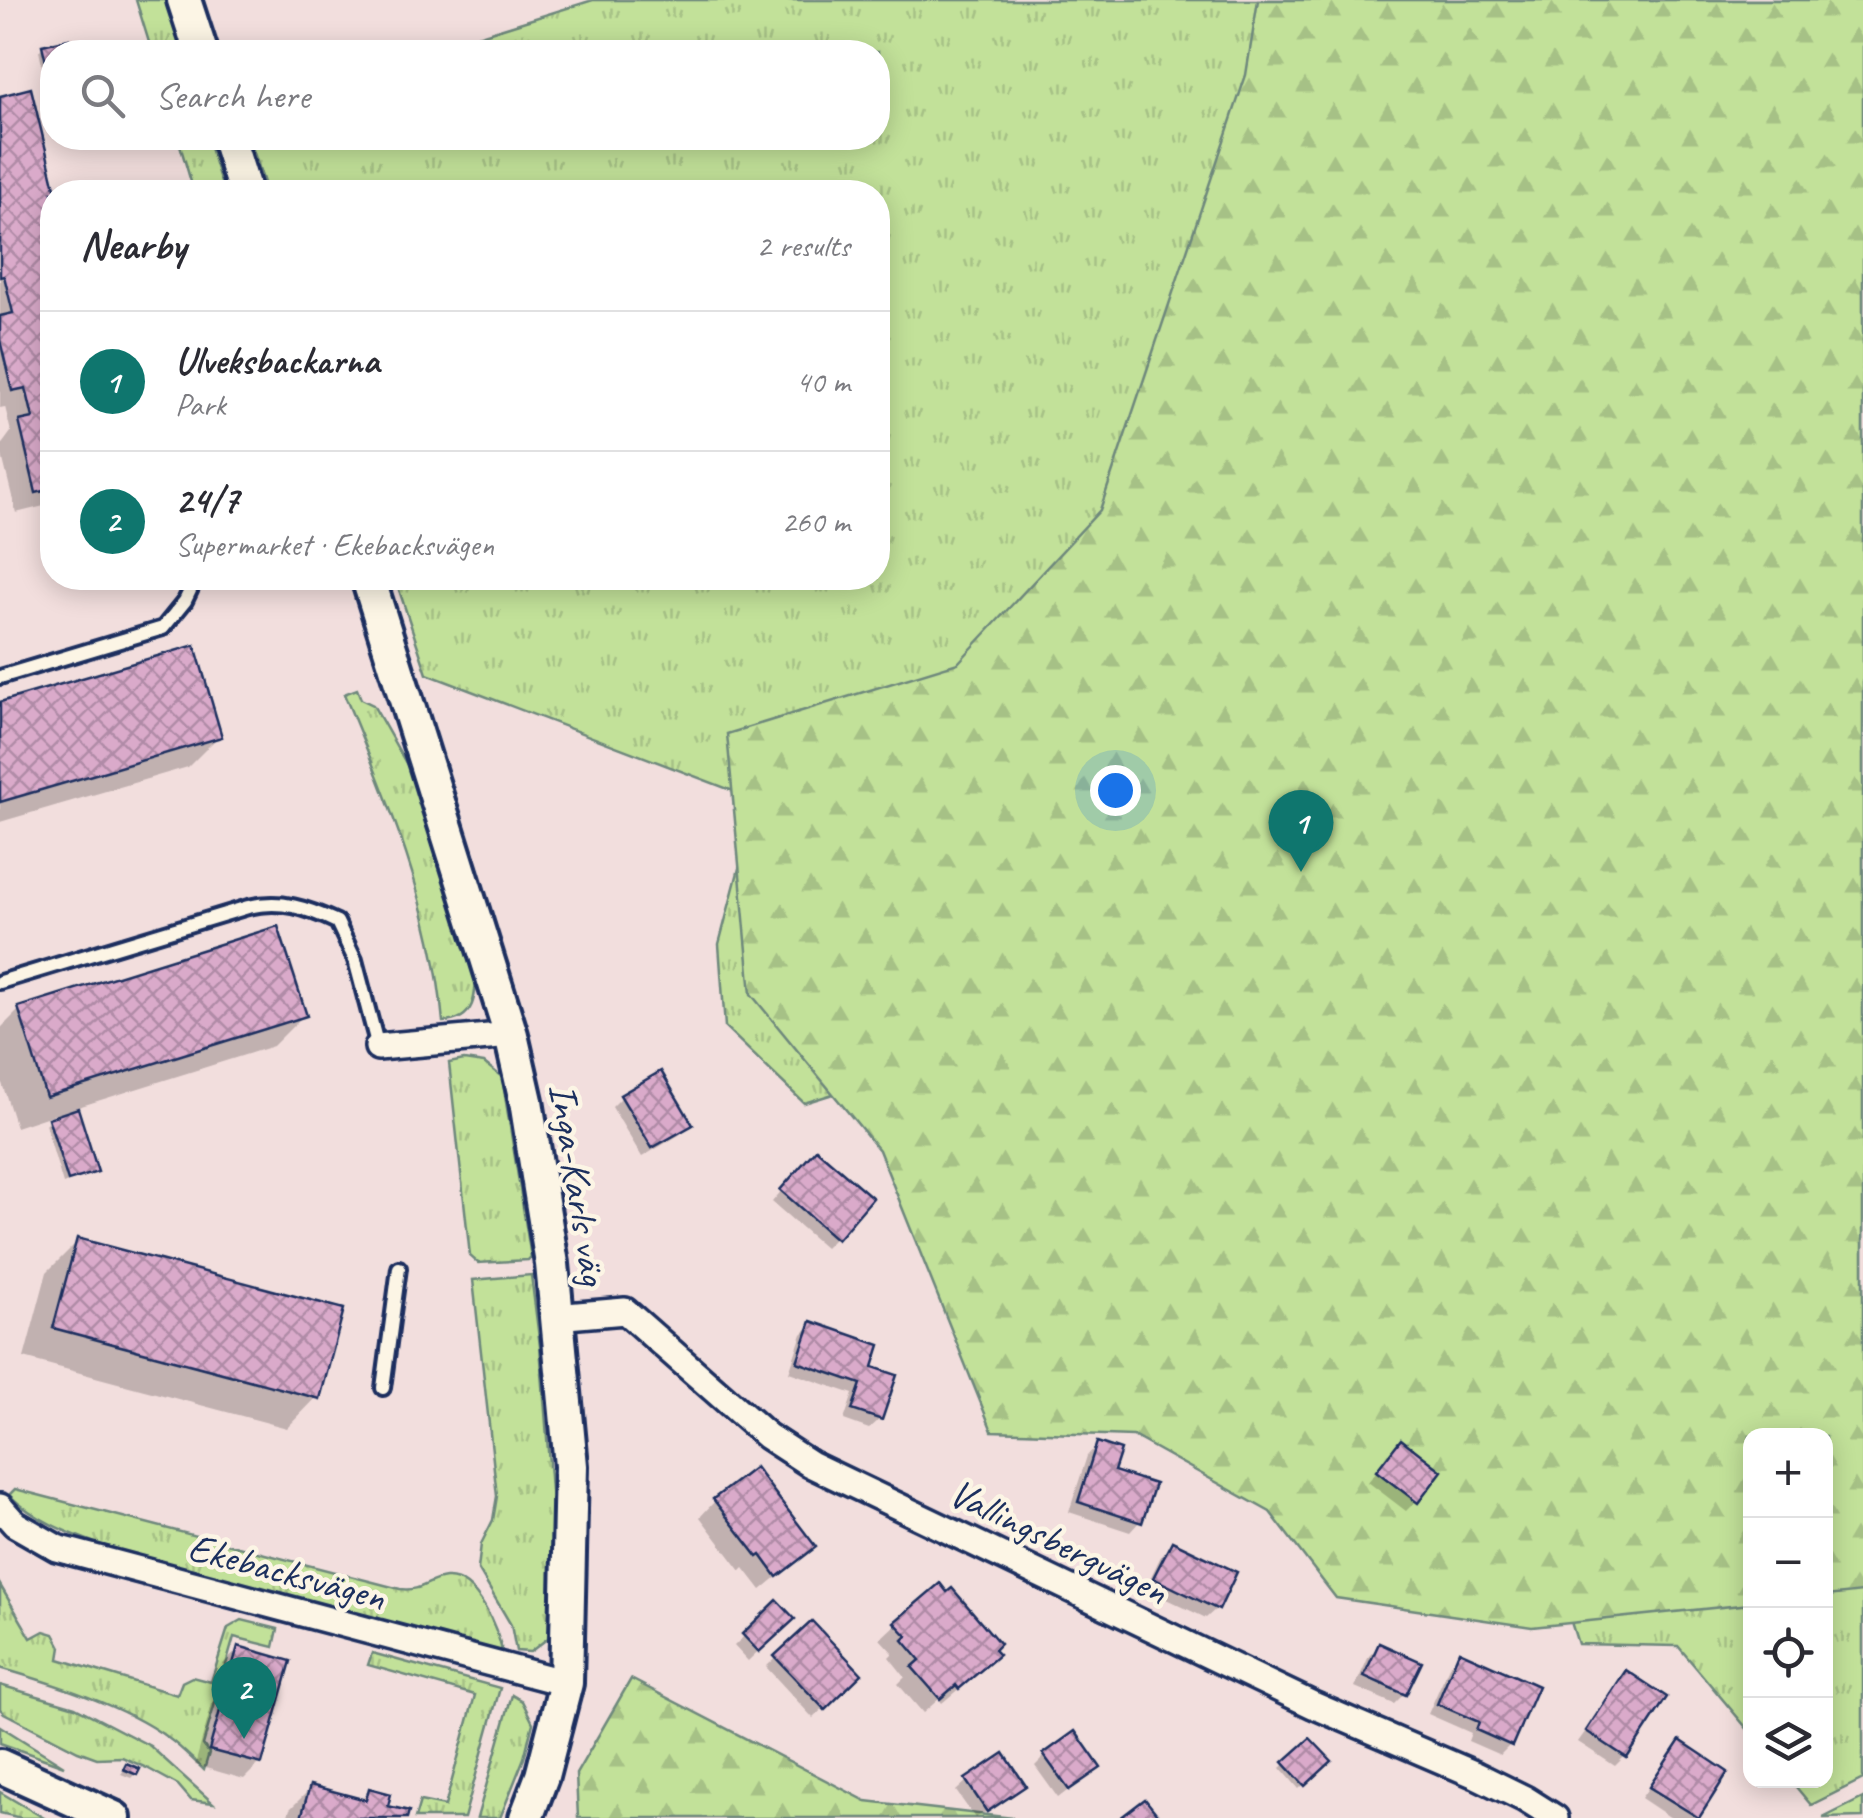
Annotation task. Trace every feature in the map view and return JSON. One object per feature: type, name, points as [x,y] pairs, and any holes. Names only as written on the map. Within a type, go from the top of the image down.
[{"type":"street","points":[[184,0],[197,40]]},
{"type":"street","points":[[232,150],[241,180]]},
{"type":"street","name":"Inga-Karls väg","points":[[372,590],[511,1034],[549,1246],[571,1466],[566,1683],[542,1776],[526,1818]]},
{"type":"street","points":[[378,1047],[511,1034]]},
{"type":"street","name":"Vallingsbergvägen","points":[[555,1316],[625,1311],[767,1436],[810,1464],[1296,1696],[1492,1783],[1555,1818]]},
{"type":"street","name":"Ekebacksvägen","points":[[0,1508],[15,1524],[56,1548],[566,1683]]},
{"type":"street","points":[[0,1766],[114,1818]]},
{"type":"lane","points":[[0,677],[163,628],[190,590]]},
{"type":"lane","points":[[0,982],[248,907],[270,902],[308,908],[337,922],[355,960],[378,1047]]},
{"type":"lane","points":[[384,1388],[398,1268]]},
{"type":"green space","points":[[136,0],[166,0],[178,40],[148,40]]},
{"type":"green space","points":[[593,0],[1863,0],[1863,1779],[1811,1805],[1797,1788],[1833,1788],[1833,1428],[1743,1428],[1743,1724],[1678,1646],[1578,1644],[1525,1476],[904,1072],[804,1103],[725,1027],[719,944],[757,800],[427,674],[399,590],[890,590],[890,180],[263,180],[253,150],[890,150],[890,40],[465,40]]},
{"type":"green space","points":[[1258,0],[1863,0],[1863,1592],[1833,1595],[1833,1428],[1743,1428],[1743,1605],[1532,1627],[1336,1598],[1270,1512],[1133,1436],[992,1431],[879,1150],[751,994],[727,734],[958,663],[1100,510],[1246,75]]},
{"type":"green space","points":[[182,150],[211,150],[220,180],[190,180]]},
{"type":"green space","points":[[357,689],[361,699],[373,705],[415,779],[476,969],[472,1004],[462,1017],[454,1020],[443,1022],[438,979],[419,896],[392,814],[344,694]]},
{"type":"green space","points":[[449,1063],[484,1063],[502,1077],[531,1257],[528,1260],[478,1263],[470,1256]]},
{"type":"green space","points":[[531,1275],[554,1529],[548,1638],[530,1652],[516,1651],[511,1625],[478,1569],[481,1544],[493,1520],[497,1496],[473,1280]]},
{"type":"green space","points":[[15,1489],[400,1589],[414,1589],[445,1578],[457,1579],[484,1606],[503,1655],[106,1547],[31,1513],[9,1495]]},
{"type":"green space","points":[[0,1585],[31,1638],[44,1631],[54,1634],[61,1647],[59,1659],[177,1695],[182,1682],[192,1677],[211,1682],[228,1628],[242,1620],[278,1629],[274,1647],[234,1637],[203,1745],[209,1753],[204,1770],[173,1742],[131,1716],[65,1688],[0,1668]]},
{"type":"green space","points":[[372,1653],[500,1688],[464,1818],[415,1818],[420,1801],[445,1806],[475,1695],[368,1665]]},
{"type":"green space","points":[[631,1679],[866,1801],[1013,1818],[578,1818],[576,1774]]},
{"type":"green space","points":[[0,1685],[75,1707],[150,1746],[213,1803],[191,1800],[178,1785],[122,1757],[97,1758],[78,1751],[4,1713],[0,1709]]},
{"type":"green space","points":[[512,1695],[522,1701],[533,1723],[524,1758],[500,1818],[477,1818]]},
{"type":"green space","points":[[0,1726],[64,1766],[0,1743]]},
{"type":"green space","points":[[0,1792],[44,1818],[0,1813]]},
{"type":"green space","points":[[1863,1798],[1863,1817],[1823,1818]]},
{"type":"building","points":[[31,88],[40,125],[40,150],[46,150],[53,180],[40,180],[40,492],[36,493],[19,421],[33,418],[26,388],[12,391],[0,340],[0,316],[13,313],[4,276],[0,277],[0,96]]},
{"type":"building","points":[[195,645],[222,737],[0,802],[0,702]]},
{"type":"building","points":[[278,926],[307,1016],[46,1097],[18,1007]]},
{"type":"building","points":[[661,1071],[693,1125],[652,1148],[620,1095]]},
{"type":"building","points":[[78,1108],[98,1172],[68,1181],[48,1118]]},
{"type":"building","points":[[816,1149],[873,1198],[837,1240],[780,1190]]},
{"type":"building","points":[[77,1238],[344,1309],[320,1399],[53,1328]]},
{"type":"building","points":[[811,1321],[880,1345],[873,1367],[897,1375],[882,1420],[852,1410],[861,1384],[797,1362]]},
{"type":"building","points":[[1401,1439],[1442,1471],[1418,1503],[1376,1471]]},
{"type":"building","points":[[1097,1442],[1121,1450],[1114,1471],[1155,1484],[1142,1523],[1078,1502]]},
{"type":"building","points":[[755,1467],[816,1547],[777,1577],[713,1499]]},
{"type":"building","points":[[1172,1541],[1237,1572],[1219,1610],[1153,1578]]},
{"type":"building","points":[[940,1583],[947,1592],[952,1588],[1000,1644],[994,1650],[999,1655],[959,1689],[956,1685],[940,1699],[912,1667],[920,1660],[894,1622]]},
{"type":"building","points":[[777,1600],[795,1619],[759,1652],[742,1634]]},
{"type":"building","points":[[812,1621],[862,1674],[825,1710],[774,1656]]},
{"type":"building","points":[[1379,1643],[1422,1662],[1406,1695],[1364,1676]]},
{"type":"building","points":[[238,1646],[291,1661],[262,1764],[209,1750]]},
{"type":"building","points":[[1459,1651],[1538,1686],[1512,1746],[1476,1730],[1479,1722],[1437,1704]]},
{"type":"building","points":[[1626,1670],[1667,1697],[1627,1758],[1586,1731]]},
{"type":"building","points":[[1075,1731],[1101,1768],[1069,1790],[1043,1754]]},
{"type":"building","points":[[1310,1738],[1332,1761],[1305,1786],[1283,1762]]},
{"type":"building","points":[[1680,1740],[1728,1772],[1699,1818],[1649,1787]]},
{"type":"building","points":[[1004,1753],[1026,1786],[987,1812],[965,1779]]},
{"type":"building","points":[[126,1763],[140,1769],[137,1775],[123,1769]]},
{"type":"building","points":[[310,1785],[366,1800],[369,1788],[391,1794],[388,1806],[409,1811],[407,1818],[301,1818]]},
{"type":"building","points":[[1145,1799],[1160,1818],[1120,1818]]},
{"type":"place","name":"Ulveksbackarna","points":[[1301,872]]},
{"type":"place","name":"24/7","points":[[244,1739]]}]
